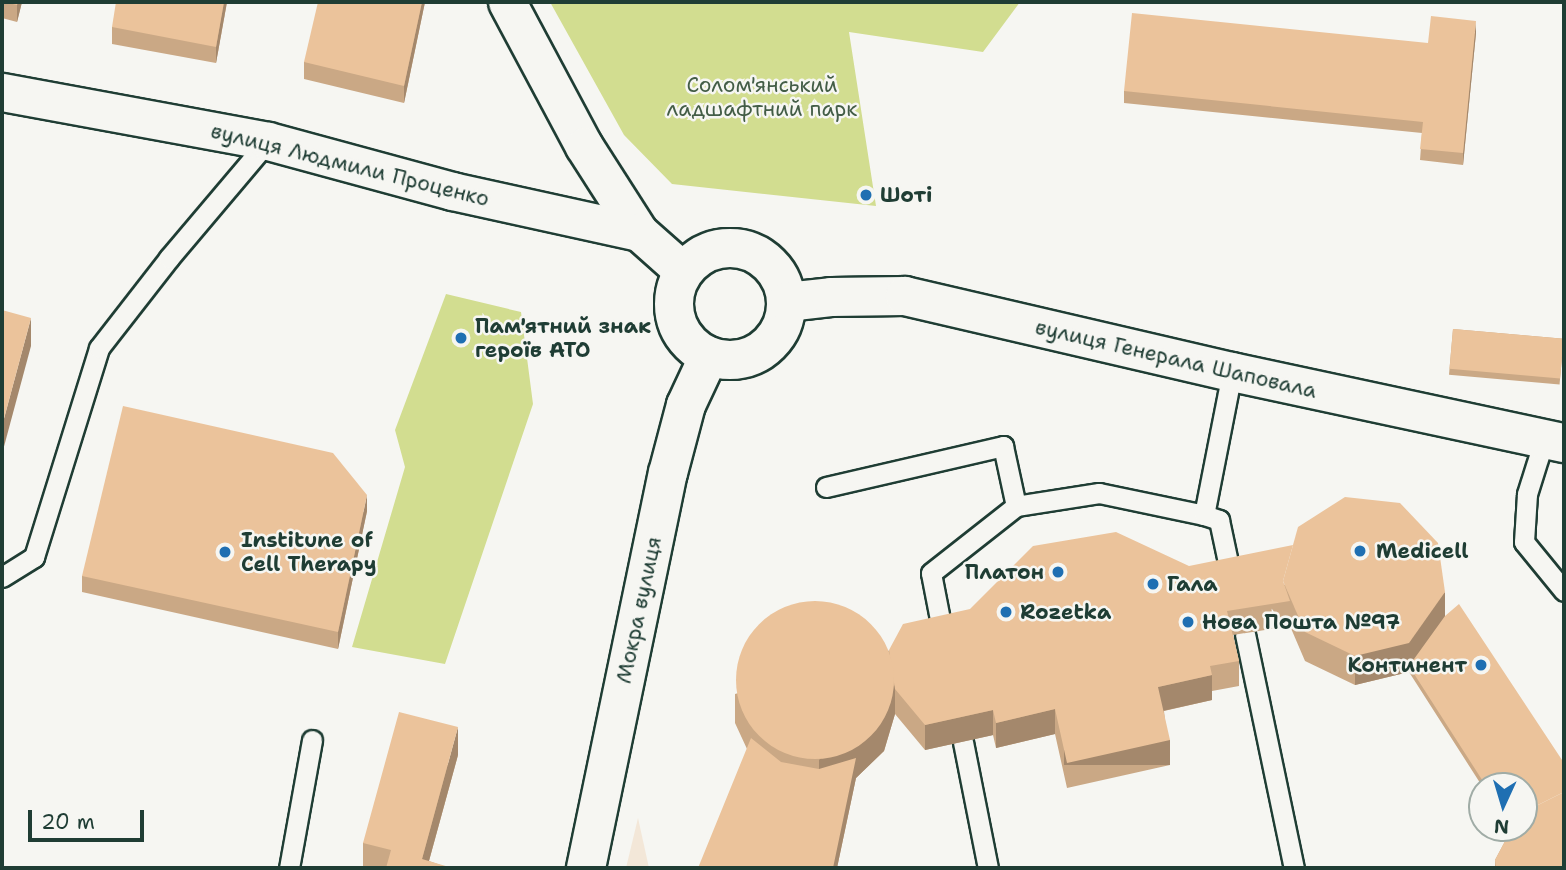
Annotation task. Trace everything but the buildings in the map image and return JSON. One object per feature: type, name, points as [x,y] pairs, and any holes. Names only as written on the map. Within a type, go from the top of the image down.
[{"type":"street","points":[[507,2],[584,146],[639,232]]},
{"type":"street","name":"вулиця Людмили Проценко","points":[[2,92],[268,141],[452,191],[639,232],[683,271]]},
{"type":"street","points":[[746,249],[762,257],[775,269],[783,284],[787,302],[785,319],[777,335],[765,349],[732,361],[709,356],[685,339],[676,323],[673,306],[683,271],[711,250],[746,249]]},
{"type":"street","name":"вулиця Генерала Шаповала","points":[[787,302],[831,297],[905,296],[1232,372],[1554,441]]},
{"type":"street","name":"Мокра вулиця","points":[[586,868],[668,473],[686,405],[709,356]]},
{"type":"lane","points":[[2,577],[34,557],[99,348],[169,258],[268,141]]},
{"type":"lane","points":[[1204,515],[1232,372]]},
{"type":"lane","points":[[1554,441],[1527,494],[1524,542],[1564,591]]},
{"type":"lane","points":[[826,487],[1003,446],[1016,506]]},
{"type":"lane","points":[[944,640],[931,573],[1016,506],[1100,493],[1219,520],[1232,581]]},
{"type":"lane","points":[[1245,634],[1294,868]]},
{"type":"lane","points":[[289,868],[312,740]]},
{"type":"lane","points":[[962,741],[988,868]]},
{"type":"shaded area","points":[[638,818],[649,868],[626,868]]},
{"type":"green space","name":"Солом'янський ладшафтний парк","points":[[550,2],[1020,2],[983,52],[849,32],[876,206],[672,184],[624,135]]},
{"type":"green space","points":[[446,294],[521,312],[533,404],[445,664],[352,647],[405,467],[395,430]]},
{"type":"place","name":"Шоті","points":[[866,195]]},
{"type":"place","name":"Пам'ятний знак героїв АТО","points":[[461,338]]},
{"type":"place","name":"Medicell","points":[[1360,551]]},
{"type":"place","name":"Institune of Cell Therapy","points":[[225,552]]},
{"type":"place","name":"Платон","points":[[1058,572]]},
{"type":"place","name":"Гала","points":[[1153,584]]},
{"type":"place","name":"Rozetka","points":[[1006,612]]},
{"type":"place","name":"Нова Пошта №97","points":[[1188,622]]},
{"type":"place","name":"Континент","points":[[1481,665]]}]
